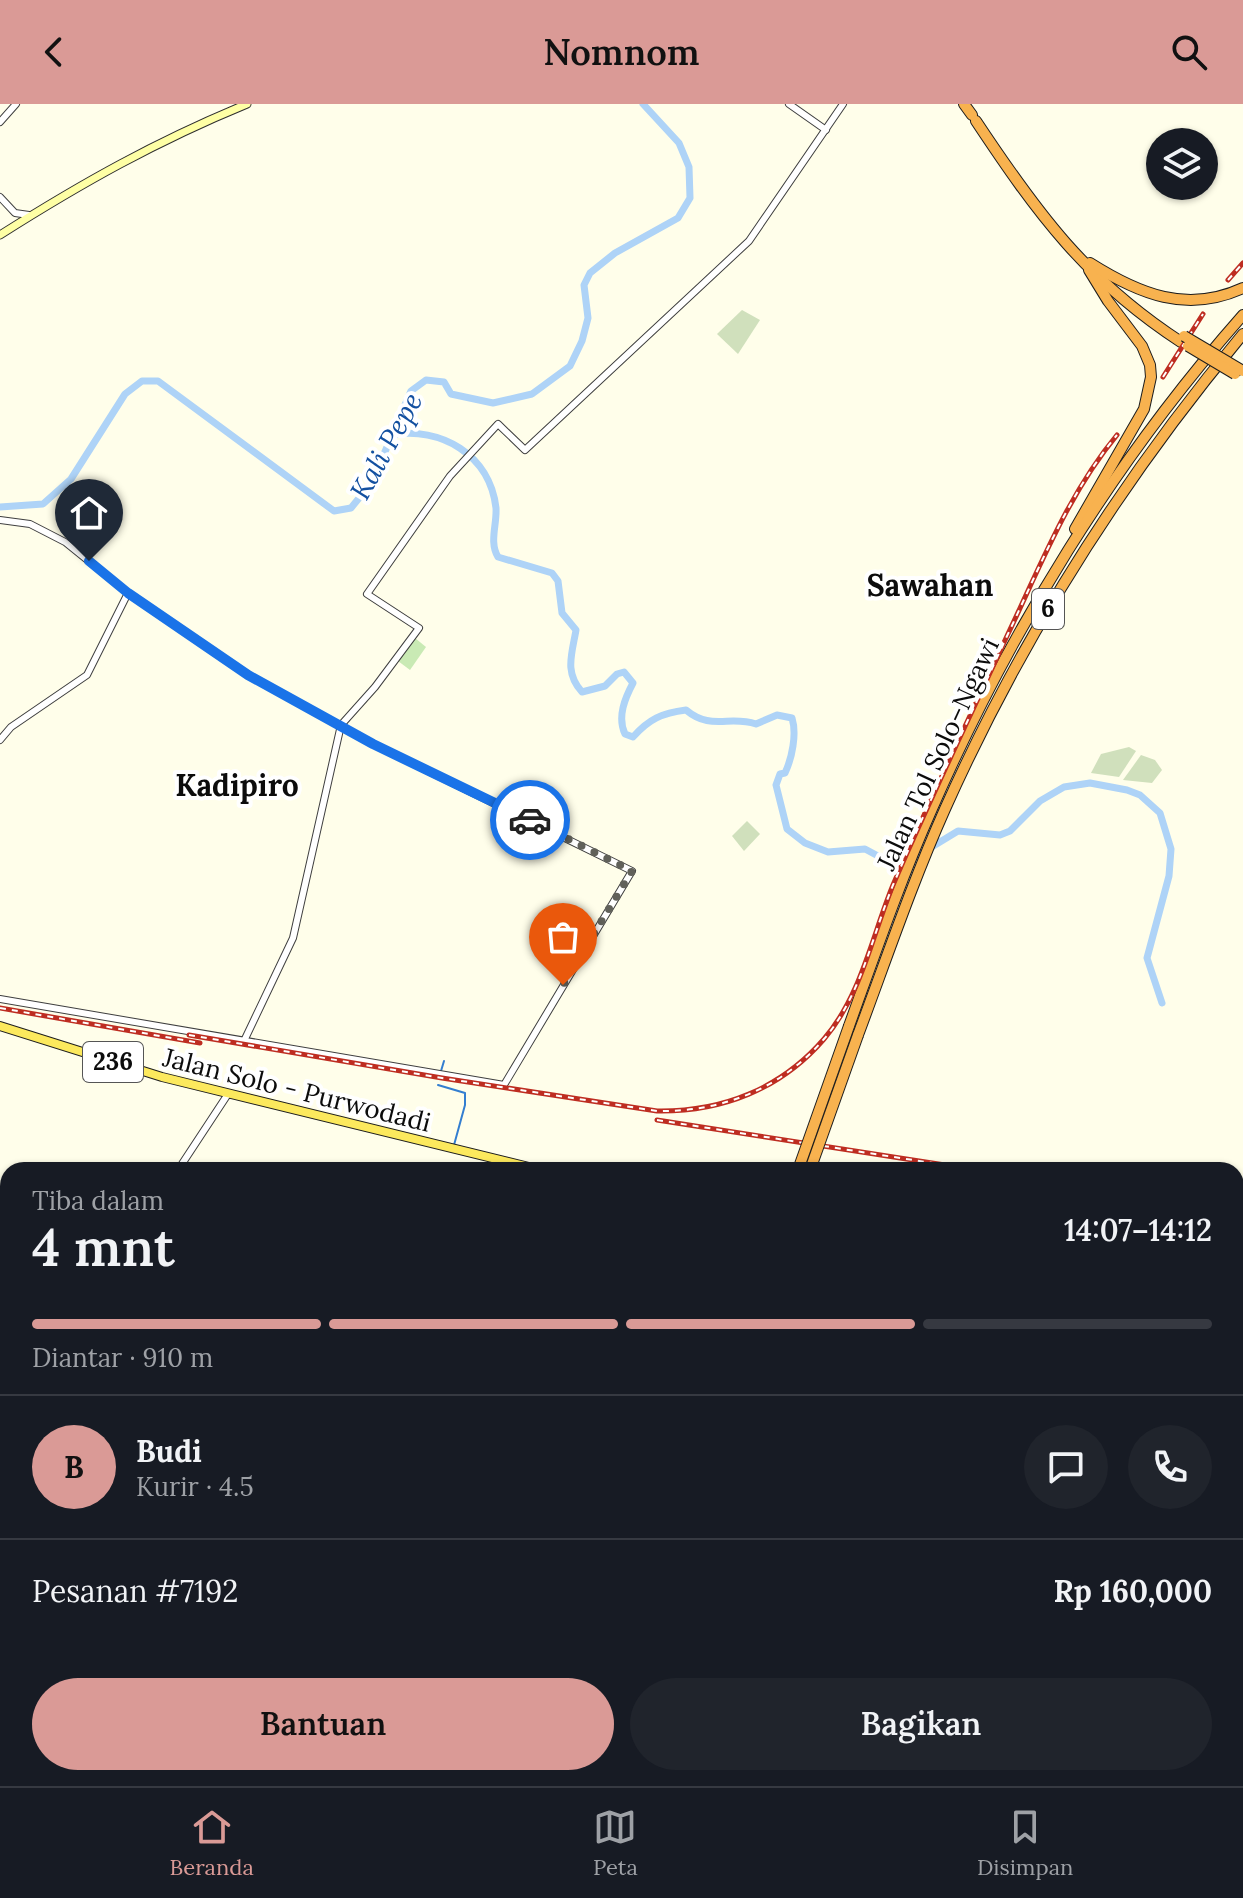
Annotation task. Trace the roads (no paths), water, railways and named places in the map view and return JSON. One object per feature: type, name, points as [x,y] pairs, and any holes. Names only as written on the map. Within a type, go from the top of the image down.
[{"type":"highway","points":[[964,104],[975,114],[1049,216],[1090,266],[1183,339],[1241,374]]},
{"type":"highway","points":[[1090,266],[1129,286],[1177,301],[1208,300],[1243,288]]},
{"type":"highway","points":[[1050,581],[1061,554],[1144,409],[1150,385],[1150,365],[1142,346],[1108,301],[1090,266]]},
{"type":"highway","name":"Jalan Tol Solo–Ngawi","points":[[801,1162],[895,899],[931,812],[985,697],[1050,581],[1136,451],[1243,315]]},
{"type":"highway","name":"Jalan Tol Solo–Ngawi","points":[[813,1162],[910,893],[943,812],[997,700],[1107,513],[1175,418],[1243,334]]},
{"type":"highway","points":[[1175,418],[1243,341]]},
{"type":"main road","points":[[0,235],[163,140],[247,104]]},
{"type":"main road","name":"Jalan Solo - Purwodadi","points":[[0,1026],[149,1073],[507,1162]]},
{"type":"street","points":[[0,122],[16,104]]},
{"type":"street","points":[[789,104],[826,130]]},
{"type":"street","points":[[244,1041],[293,938],[341,725],[382,678],[419,628],[367,594],[430,504],[498,424],[525,450],[749,241],[843,104]]},
{"type":"street","points":[[0,197],[15,213],[33,214]]},
{"type":"street","points":[[0,197],[17,223]]},
{"type":"street","points":[[0,520],[30,524],[54,535],[128,593],[223,660],[373,744],[632,871],[504,1085],[0,999]]},
{"type":"street","points":[[0,740],[11,727],[87,675],[128,593]]},
{"type":"street","points":[[183,1162],[228,1094]]},
{"type":"waterway","name":"Kali Pepe","points":[[0,507],[43,504],[71,479],[125,394],[142,381],[158,381],[334,511],[351,508],[372,482],[411,391],[426,380],[444,382],[451,394],[493,403],[532,394],[570,366],[582,341],[588,318],[584,285],[590,273],[615,253],[678,218],[690,198],[689,167],[679,143],[643,104]]},
{"type":"waterway","points":[[391,435],[410,433],[445,440],[460,448],[484,473],[496,508],[494,539],[498,557],[552,573],[558,581],[562,613],[576,630],[571,662],[576,685],[582,692],[605,686],[617,674],[624,672],[633,683],[622,714],[625,734],[633,737],[656,718],[686,710],[712,721],[756,724],[777,715],[792,718],[792,753],[785,773],[780,774],[776,785],[787,829],[805,843],[828,852],[865,849],[893,864],[907,862],[958,831],[1000,835],[1010,831],[1040,801],[1064,787],[1090,783],[1140,795],[1160,813],[1171,849],[1169,876],[1147,958],[1162,1003]]},
{"type":"waterway","points":[[441,1071],[444,1061]]},
{"type":"waterway","points":[[438,1085],[465,1093],[465,1105],[454,1145]]},
{"type":"railway","points":[[1228,280],[1243,263]]},
{"type":"railway","points":[[1163,377],[1203,314]]},
{"type":"railway","points":[[189,1035],[657,1111],[727,1102],[769,1084],[789,1071],[824,1039],[847,1004],[907,854],[1043,558],[1069,506],[1117,435]]},
{"type":"railway","points":[[0,1008],[200,1043]]},
{"type":"railway","points":[[657,1120],[926,1162]]},
{"type":"district","name":"Sawahan","points":[[930,586]]},
{"type":"district","name":"Kadipiro","points":[[237,786]]}]
